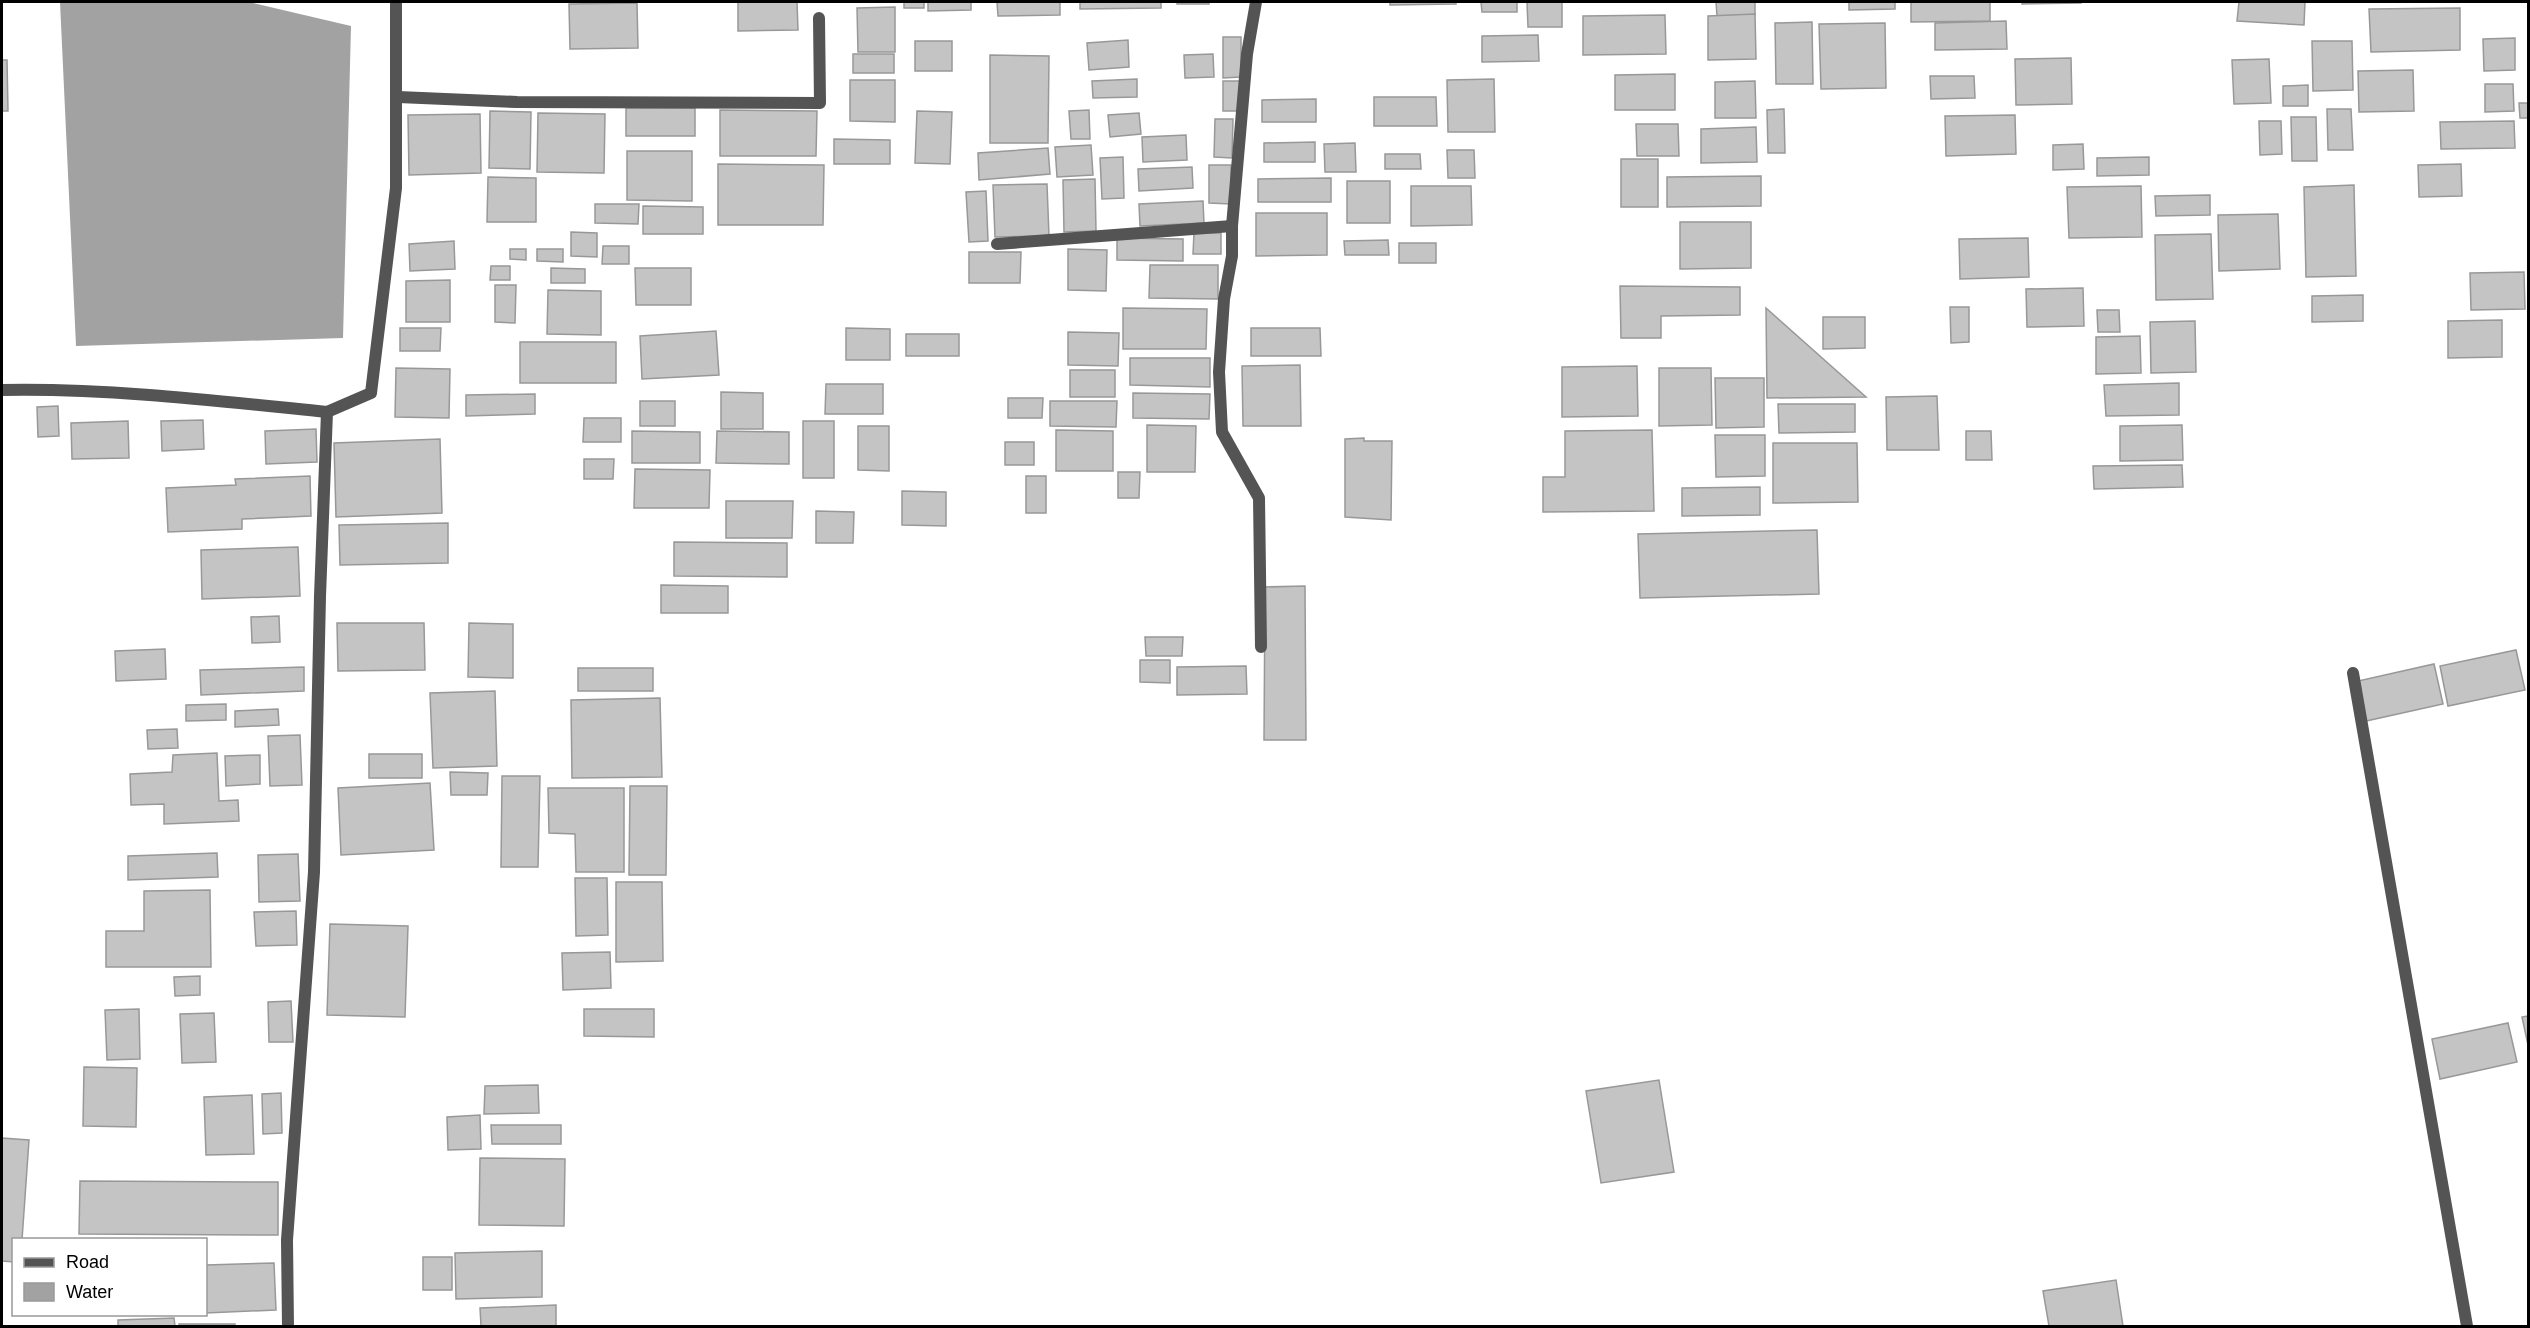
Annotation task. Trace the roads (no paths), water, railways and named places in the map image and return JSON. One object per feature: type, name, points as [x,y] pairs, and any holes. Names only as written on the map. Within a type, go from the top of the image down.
[{"type":"street","points":[[2,390],[83,389],[327,412],[371,393],[396,188],[398,97],[396,2]]},
{"type":"street","points":[[1256,2],[1248,54],[1232,226],[1232,256],[1224,299],[1219,372],[1222,432],[1259,498],[1261,647]]},
{"type":"street","points":[[398,97],[517,102],[820,103],[819,18]]},
{"type":"street","points":[[997,244],[1232,226]]},
{"type":"street","points":[[288,1326],[287,1240],[314,872],[327,412]]},
{"type":"street","points":[[2353,673],[2467,1326]]},
{"type":"water","points":[[60,2],[249,2],[351,26],[343,338],[76,346]]}]
